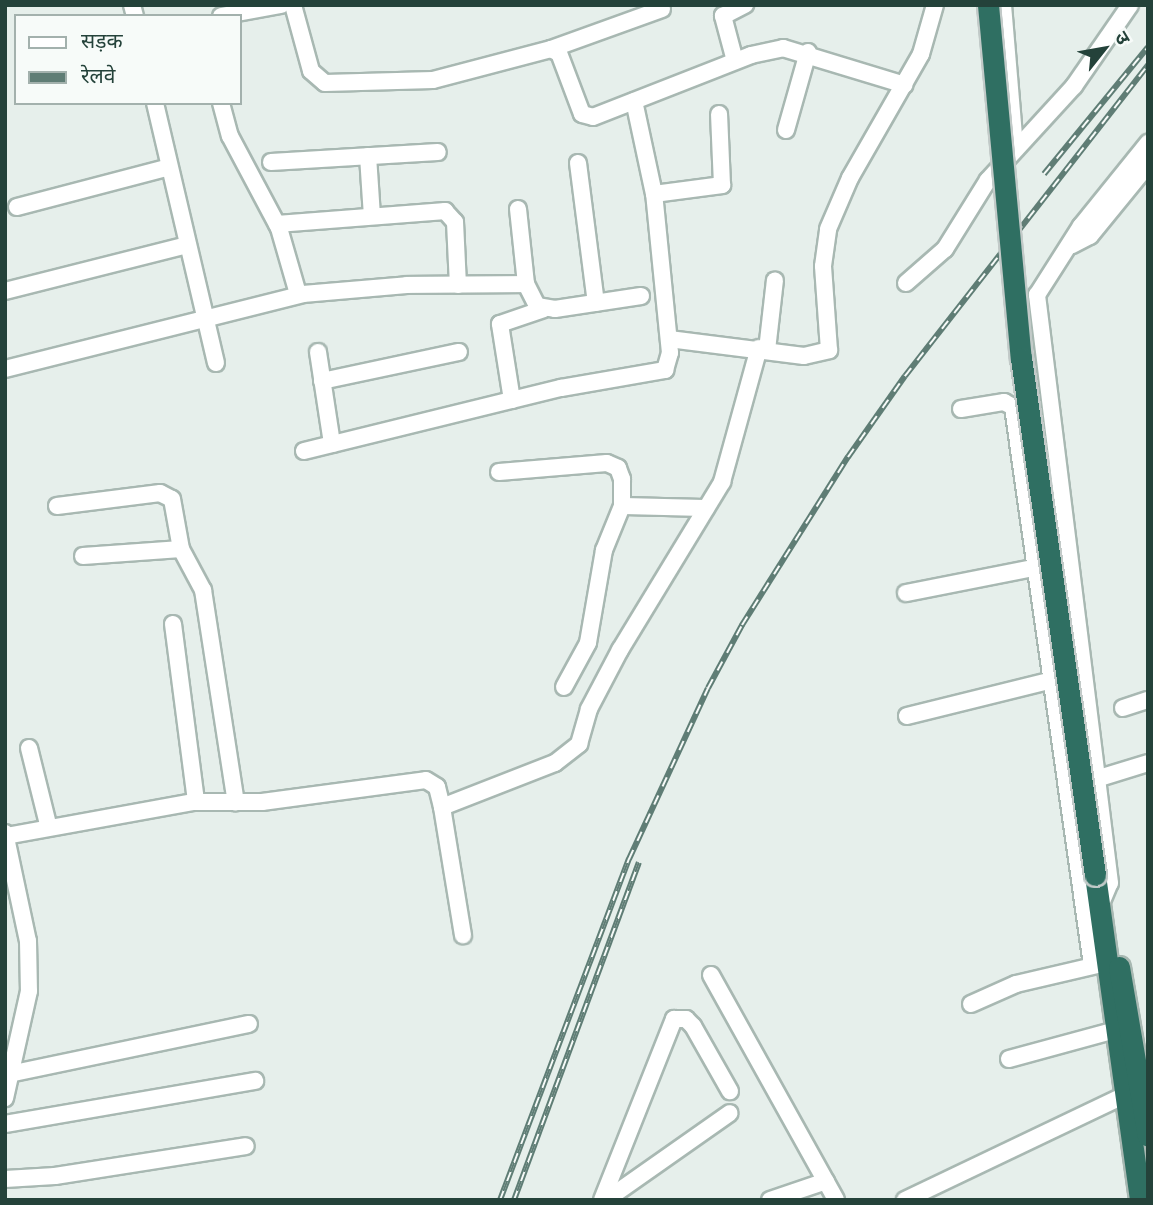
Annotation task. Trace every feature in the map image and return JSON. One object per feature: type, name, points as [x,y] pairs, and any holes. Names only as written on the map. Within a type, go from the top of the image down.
[{"type":"highway","points":[[988,5],[1021,358],[1101,913],[1098,964],[1116,1030],[1125,1095],[1143,1133]]},
{"type":"highway","points":[[1101,913],[1113,935],[1143,1133],[1140,1200]]},
{"type":"street","points":[[232,14],[281,5]]},
{"type":"street","points":[[293,5],[310,71],[325,83],[433,80],[551,49],[662,9]]},
{"type":"street","points":[[735,61],[723,16],[745,5]]},
{"type":"street","points":[[669,339],[810,357],[830,347],[824,266],[828,229],[850,178],[905,85],[924,47],[935,5]]},
{"type":"street","points":[[1003,5],[1015,149]]},
{"type":"street","points":[[906,283],[937,259],[988,180],[1074,86],[1130,5]]},
{"type":"street","points":[[551,49],[559,53],[585,116],[634,101],[775,48],[808,52],[905,85]]},
{"type":"street","points":[[786,130],[808,52]]},
{"type":"street","points":[[304,451],[513,400],[661,372],[670,359],[669,339],[654,194],[634,101]]},
{"type":"street","points":[[155,105],[216,363]]},
{"type":"street","points":[[222,105],[230,136],[277,224],[298,294]]},
{"type":"street","points":[[654,194],[722,186],[719,114]]},
{"type":"street","points":[[1101,913],[1110,883],[1038,313],[1040,285],[1072,245],[1081,226],[1148,143]]},
{"type":"street","points":[[271,162],[438,152]]},
{"type":"street","points":[[368,156],[372,216]]},
{"type":"street","points":[[578,163],[596,303]]},
{"type":"street","points":[[1072,245],[1090,236],[1148,165]]},
{"type":"street","points":[[17,207],[169,167]]},
{"type":"street","points":[[518,209],[526,285],[531,301],[544,309]]},
{"type":"street","points":[[277,224],[441,211],[451,215],[458,285]]},
{"type":"street","points":[[5,292],[187,245]]},
{"type":"street","points":[[442,807],[555,763],[575,748],[590,709],[621,650],[729,467],[763,349],[775,280]]},
{"type":"street","points":[[5,369],[298,294],[458,285],[526,285]]},
{"type":"street","points":[[513,400],[500,324],[544,309],[641,296]]},
{"type":"street","points":[[318,352],[332,444]]},
{"type":"street","points":[[323,381],[459,352]]},
{"type":"street","points":[[961,409],[1004,402],[1013,407],[1038,567],[1052,680],[1098,964],[1016,984],[971,1004]]},
{"type":"street","points":[[499,472],[557,464],[614,464],[622,479],[622,506],[604,550],[588,643],[564,687]]},
{"type":"street","points":[[57,506],[167,493],[174,504],[181,549],[202,584],[236,802]]},
{"type":"street","points":[[622,506],[706,508]]},
{"type":"street","points":[[83,556],[181,549]]},
{"type":"street","points":[[906,593],[1038,567]]},
{"type":"street","points":[[173,624],[196,802]]},
{"type":"street","points":[[906,716],[1052,680]]},
{"type":"street","points":[[1123,708],[1148,700]]},
{"type":"street","points":[[29,748],[49,828]]},
{"type":"street","points":[[1096,779],[1148,763]]},
{"type":"street","points":[[5,1098],[14,1073],[27,1011],[28,941],[6,834],[196,802],[236,802],[426,780],[437,787],[442,807],[463,935]]},
{"type":"street","points":[[711,975],[836,1200]]},
{"type":"street","points":[[604,1200],[674,1019],[686,1019],[693,1026],[730,1091]]},
{"type":"street","points":[[14,1073],[249,1024]]},
{"type":"street","points":[[1009,1059],[1116,1030]]},
{"type":"street","points":[[5,1124],[255,1081]]},
{"type":"street","points":[[905,1200],[1125,1095]]},
{"type":"street","points":[[604,1200],[730,1113]]},
{"type":"street","points":[[5,1179],[55,1176],[246,1146]]},
{"type":"street","points":[[770,1200],[826,1181]]},
{"type":"railway","points":[[1044,174],[1148,47]]},
{"type":"railway","points":[[500,1200],[629,859],[708,688],[742,625],[848,457],[905,376],[1148,65]]},
{"type":"railway","points":[[514,1200],[639,862]]}]
